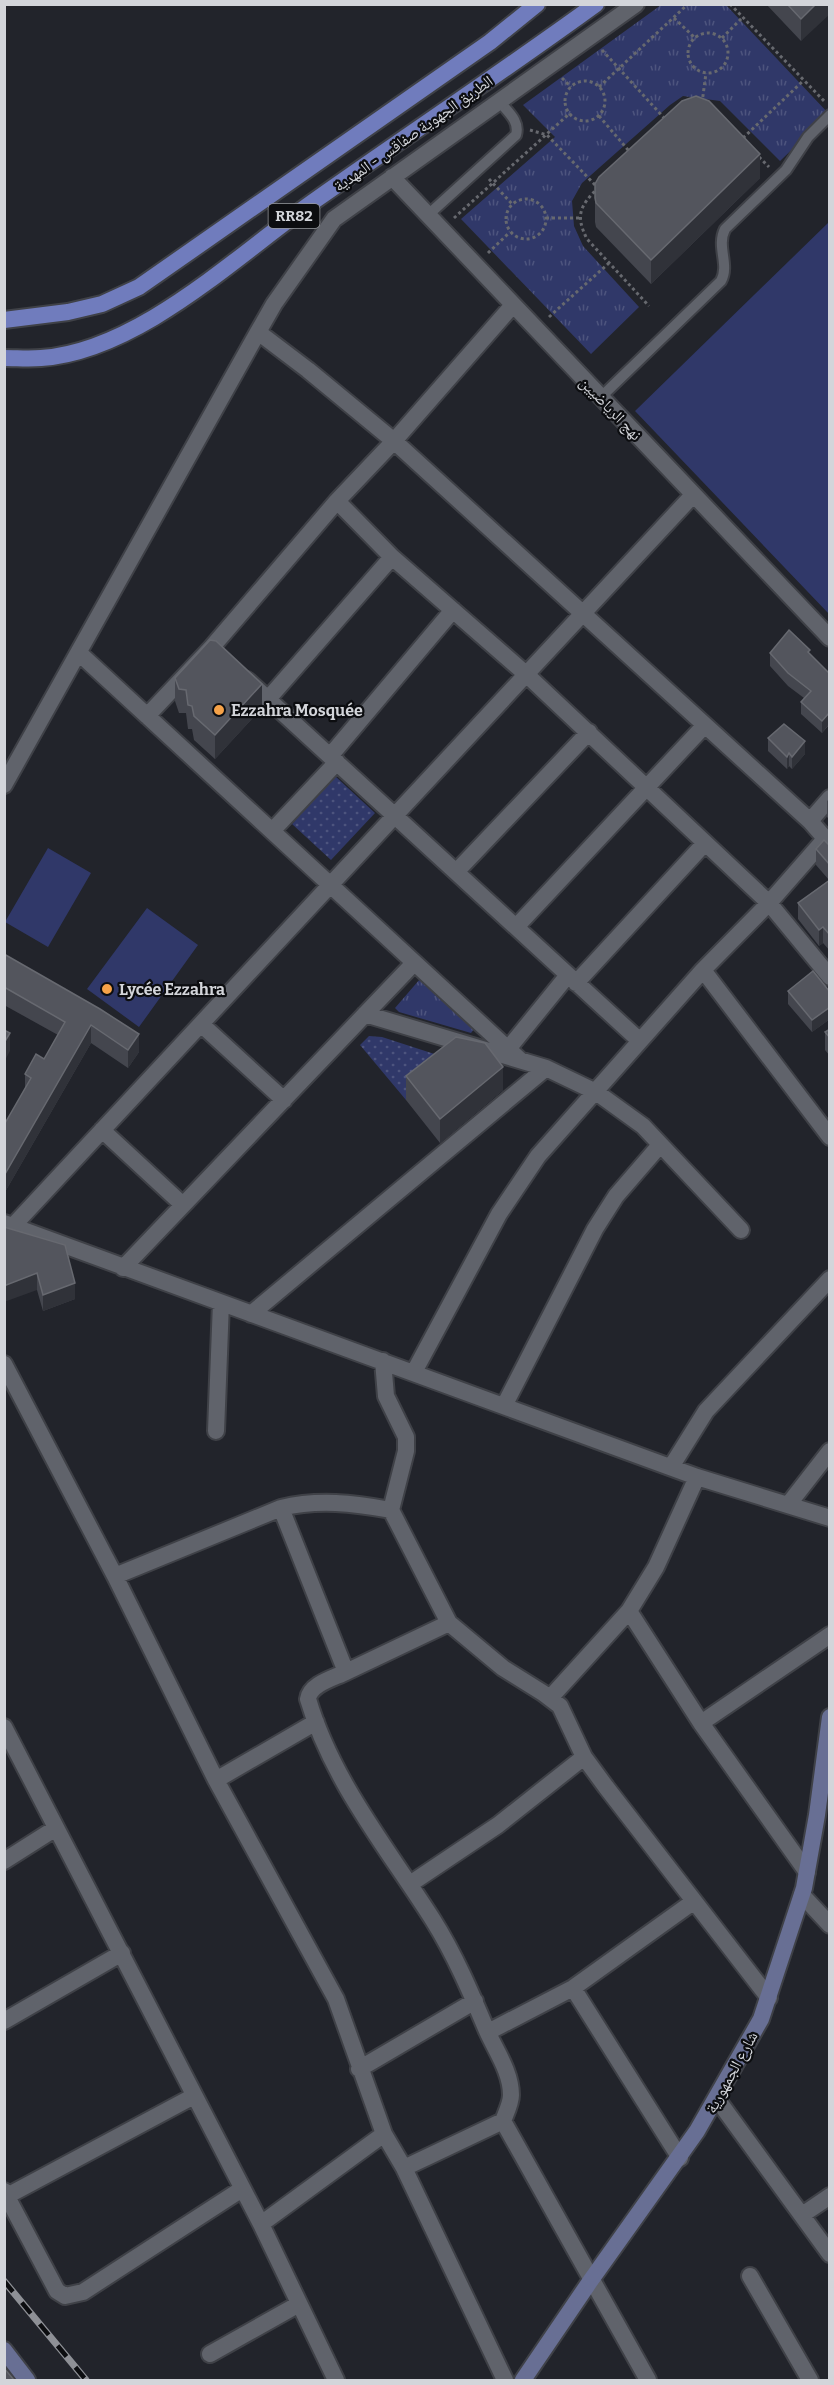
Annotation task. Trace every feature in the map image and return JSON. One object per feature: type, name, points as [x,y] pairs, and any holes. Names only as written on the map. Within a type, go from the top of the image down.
[{"type":"main road","name":"الطريق الجهوية صفاقس - المهدية","points":[[4,320],[68,312],[102,303],[139,287],[490,42],[537,4]]},
{"type":"main road","name":"الطريق الجهوية صفاقس - المهدية","points":[[4,358],[42,358],[83,349],[120,335],[157,317],[316,199],[596,4]]},
{"type":"main road","name":"شارع الجمهورية","points":[[524,2380],[591,2280],[680,2157],[717,2099],[753,2035],[769,1998],[802,1895],[826,1764],[830,1716]]},
{"type":"main road","points":[[4,2350],[27,2380]]},
{"type":"street","points":[[4,785],[274,304],[334,219],[636,4]]},
{"type":"street","name":"نهج الرياضيين","points":[[392,177],[830,638]]},
{"type":"street","points":[[147,716],[216,651],[337,501],[394,441],[513,305]]},
{"type":"street","points":[[258,332],[394,441],[810,821],[827,842],[703,970],[538,1156],[516,1186],[414,1372]]},
{"type":"street","points":[[693,495],[102,1130],[9,1225],[698,1477],[830,1518]]},
{"type":"street","points":[[337,501],[392,556],[527,675],[769,903],[830,976]]},
{"type":"street","points":[[268,699],[392,556]]},
{"type":"street","points":[[272,831],[453,610]]},
{"type":"street","points":[[79,653],[514,1054]]},
{"type":"street","points":[[236,669],[640,1041]]},
{"type":"street","points":[[516,927],[705,725]]},
{"type":"street","points":[[456,872],[588,732]]},
{"type":"street","points":[[810,821],[830,798]]},
{"type":"street","points":[[514,1054],[572,979],[705,843]]},
{"type":"street","points":[[123,1268],[414,963]]},
{"type":"street","points":[[703,970],[830,1137]]},
{"type":"street","points":[[365,1014],[514,1054],[596,1092],[643,1126],[741,1230]]},
{"type":"street","points":[[201,1024],[284,1100]]},
{"type":"street","points":[[250,1314],[546,1068]]},
{"type":"street","points":[[102,1130],[183,1205]]},
{"type":"street","points":[[504,1406],[594,1229],[615,1197],[660,1145]]},
{"type":"street","points":[[671,1467],[706,1411],[830,1279]]},
{"type":"street","points":[[216,1431],[221,1304]]},
{"type":"street","points":[[383,1361],[386,1396],[405,1437],[405,1451],[391,1510],[449,1623],[503,1668],[560,1706],[584,1757],[693,1902],[769,1998]]},
{"type":"street","points":[[4,1365],[116,1576],[216,1780],[336,1999],[384,2134],[404,2168],[505,2380]]},
{"type":"street","points":[[788,1505],[830,1451]]},
{"type":"street","points":[[550,1698],[629,1611],[656,1567],[698,1477]]},
{"type":"street","points":[[116,1576],[281,1508],[328,1502],[361,1504],[391,1510]]},
{"type":"street","points":[[281,1508],[346,1672]]},
{"type":"street","points":[[629,1611],[701,1723],[807,1872]]},
{"type":"street","points":[[404,2168],[503,2121],[511,2097],[510,2086],[506,2070],[475,2001],[435,1923],[339,1774],[308,1699],[309,1693],[315,1687],[449,1623]]},
{"type":"street","points":[[701,1723],[830,1635]]},
{"type":"street","points":[[216,1780],[316,1722]]},
{"type":"street","points":[[4,1727],[261,2224],[336,2380]]},
{"type":"street","points":[[410,1884],[498,1825],[584,1757]]},
{"type":"street","points":[[4,1861],[56,1828]]},
{"type":"street","points":[[802,1895],[830,1925]]},
{"type":"street","points":[[488,2032],[573,1988],[693,1902]]},
{"type":"street","points":[[4,2022],[122,1953]]},
{"type":"street","points":[[573,1988],[680,2157]]},
{"type":"street","points":[[359,2069],[475,2001]]},
{"type":"street","points":[[194,2096],[6,2193],[57,2291],[64,2296],[83,2292],[242,2188]]},
{"type":"street","points":[[717,2099],[830,2254]]},
{"type":"street","points":[[503,2121],[648,2380]]},
{"type":"street","points":[[261,2224],[384,2134]]},
{"type":"street","points":[[802,2215],[830,2196]]},
{"type":"street","points":[[750,2276],[810,2380]]},
{"type":"street","points":[[210,2354],[299,2304]]},
{"type":"lane","points":[[428,215],[513,139],[518,131],[515,121],[500,101]]},
{"type":"lane","points":[[601,397],[721,281],[725,269],[721,239],[725,229],[793,162],[814,130],[830,115]]},
{"type":"path","points":[[599,87],[688,4]]},
{"type":"path","points":[[730,4],[830,106]]},
{"type":"path","points":[[674,17],[694,37]]},
{"type":"path","points":[[722,38],[743,17]]},
{"type":"path","points":[[705,32],[722,38],[728,52],[725,64],[715,72],[706,73],[696,69],[688,59],[689,45],[694,37],[705,32]]},
{"type":"path","points":[[590,37],[668,121]]},
{"type":"path","points":[[701,107],[706,73]]},
{"type":"path","points":[[587,81],[599,87],[603,92],[605,105],[598,116],[587,122],[580,121],[569,114],[565,101],[566,95],[574,84],[587,81]]},
{"type":"path","points":[[749,147],[742,139],[803,81]]},
{"type":"path","points":[[453,219],[569,114]]},
{"type":"path","points":[[598,116],[632,155]]},
{"type":"path","points":[[660,128],[672,117]]},
{"type":"path","points":[[518,131],[533,130],[547,135],[598,188],[585,201],[580,218],[581,227],[587,239],[649,306]]},
{"type":"path","points":[[756,154],[779,177]]},
{"type":"path","points":[[479,169],[512,204]]},
{"type":"path","points":[[519,200],[532,200],[542,207],[546,218],[544,226],[536,236],[522,239],[510,232],[506,219],[512,204],[519,200]]},
{"type":"path","points":[[546,218],[580,218]]},
{"type":"path","points":[[475,266],[510,232]]},
{"type":"path","points":[[549,317],[609,263]]},
{"type":"green space","points":[[661,5],[726,5],[829,114],[780,161],[720,101],[683,96],[582,183],[572,201],[574,226],[583,246],[639,307],[591,354],[461,219],[555,137],[523,105]]},
{"type":"green space","points":[[829,222],[829,614],[635,411]]},
{"type":"green space","points":[[335,776],[375,813],[331,860],[292,824]]},
{"type":"green space","points":[[48,848],[91,873],[48,947],[5,922]]},
{"type":"green space","points":[[147,908],[198,945],[139,1027],[87,989]]},
{"type":"green space","points":[[420,979],[474,1029],[471,1033],[399,1012],[395,1008]]},
{"type":"green space","points":[[369,1036],[382,1037],[456,1061],[406,1100],[360,1045]]},
{"type":"building","points":[[787,4],[816,4],[801,19]]},
{"type":"building","points":[[696,96],[709,101],[760,154],[651,260],[596,203],[595,184],[599,177],[682,101]]},
{"type":"building","points":[[789,630],[830,674],[830,712],[822,721],[801,702],[811,691],[788,673],[770,653]]},
{"type":"building","points":[[210,640],[216,641],[262,684],[215,735],[194,716],[192,706],[188,705],[186,690],[179,689],[175,678]]},
{"type":"building","points":[[784,724],[805,741],[792,757],[789,753],[787,757],[768,738]]},
{"type":"building","points":[[824,840],[830,846],[830,865],[816,849]]},
{"type":"building","points":[[830,880],[830,935],[823,927],[819,930],[798,903]]},
{"type":"building","points":[[4,954],[139,1034],[128,1050],[91,1025],[5,1174],[4,1125],[31,1078],[25,1074],[36,1054],[44,1059],[65,1022],[4,987]]},
{"type":"building","points":[[813,971],[830,992],[830,1007],[812,1020],[788,991]]},
{"type":"building","points":[[4,1030],[10,1033],[4,1043]]},
{"type":"building","points":[[456,1037],[485,1043],[503,1067],[440,1119],[406,1076]]},
{"type":"building","points":[[4,1227],[65,1245],[75,1283],[43,1295],[37,1273],[4,1286]]},
{"type":"building","points":[[4,2368],[14,2380],[4,2380]]},
{"type":"railway","points":[[4,2281],[86,2380]]},
{"type":"place","name":"Ezzahra Mosquée","points":[[219,710]]},
{"type":"place","name":"Lycée Ezzahra","points":[[107,989]]}]
